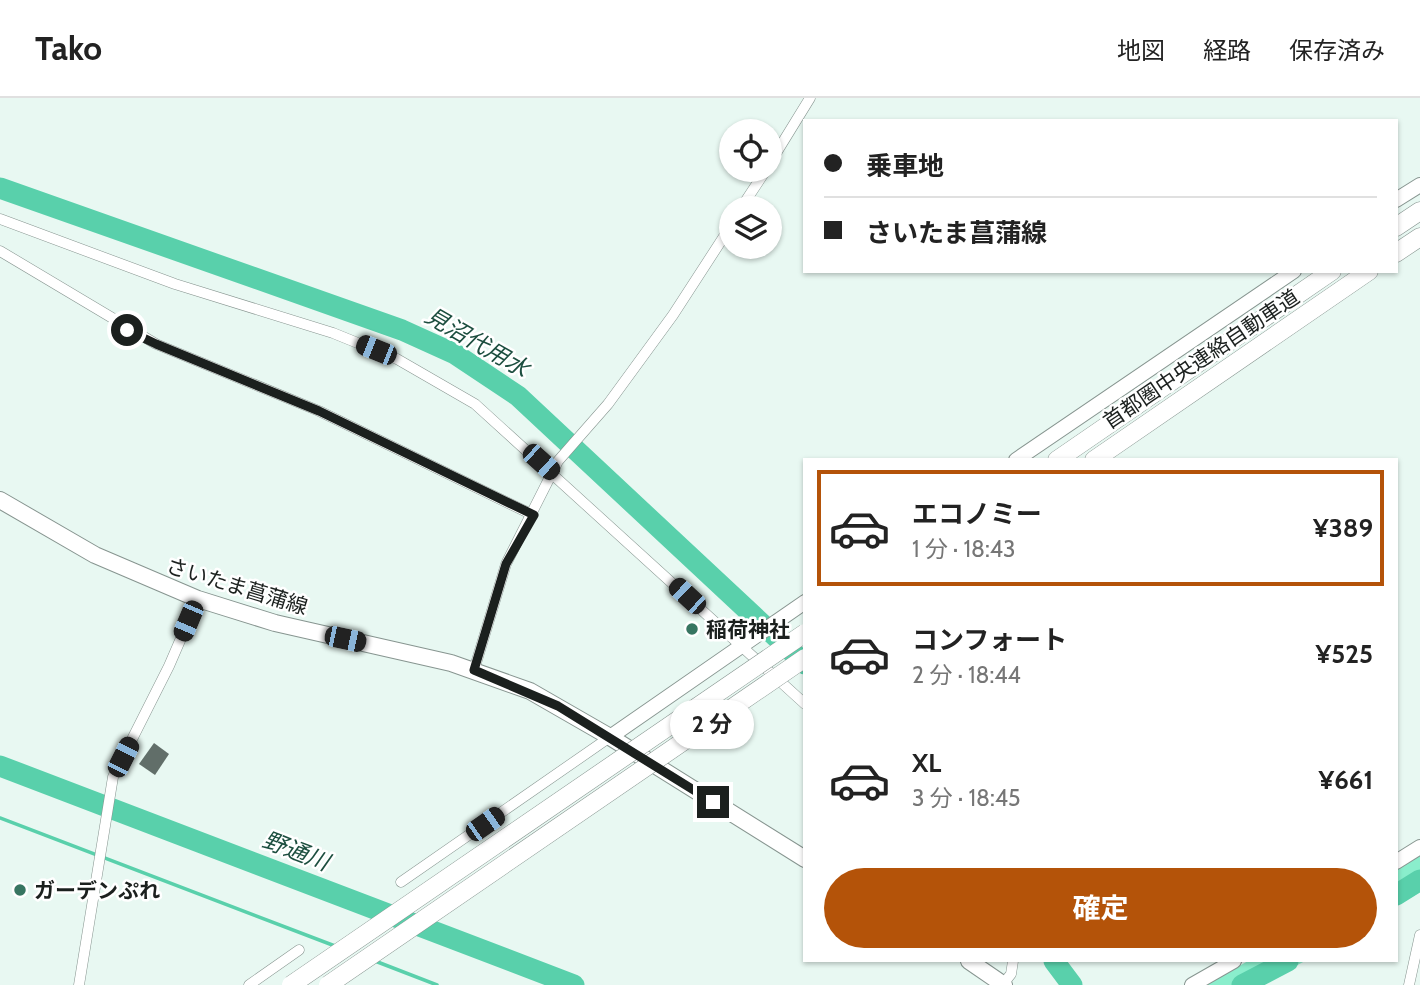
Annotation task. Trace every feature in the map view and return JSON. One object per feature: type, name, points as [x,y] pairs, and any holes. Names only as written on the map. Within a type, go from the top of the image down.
[{"type":"highway","points":[[1398,226],[1420,211]]},
{"type":"highway","points":[[1398,252],[1420,237]]},
{"type":"highway","name":"首都圏中央連絡自動車道","points":[[1060,458],[1329,273]]},
{"type":"highway","name":"首都圏中央連絡自動車道","points":[[1097,458],[1366,273]]},
{"type":"highway","points":[[291,985],[803,634]]},
{"type":"highway","points":[[328,985],[803,659]]},
{"type":"main road","name":"さいたま菖蒲線","points":[[0,500],[95,555],[198,599],[275,623],[474,670],[530,691],[610,737],[803,858]]},
{"type":"main road","points":[[970,962],[1004,985]]},
{"type":"street","points":[[782,144],[810,98]]},
{"type":"street","points":[[1398,199],[1420,185]]},
{"type":"street","points":[[0,219],[175,284],[333,333],[397,359],[475,404],[803,702]]},
{"type":"street","points":[[474,670],[506,564],[534,515],[551,472],[608,404],[673,315],[719,244]]},
{"type":"street","points":[[0,251],[148,341],[319,411],[534,515]]},
{"type":"street","points":[[1020,458],[1291,273]]},
{"type":"street","points":[[79,985],[111,783],[198,599]]},
{"type":"street","points":[[401,882],[803,603]]},
{"type":"street","points":[[1398,861],[1420,847]]},
{"type":"street","points":[[1409,985],[1420,935]]},
{"type":"street","points":[[249,985],[299,950]]},
{"type":"street","points":[[1004,985],[1011,974],[1013,962]]},
{"type":"street","points":[[1192,985],[1232,962]]},
{"type":"green space","points":[[1420,854],[1420,874],[1398,888],[1398,867]]},
{"type":"green space","points":[[1420,884],[1420,892],[1398,905],[1398,898]]},
{"type":"green space","points":[[1246,962],[1277,962],[1232,985],[1205,985]]},
{"type":"green space","points":[[1292,962],[1303,962],[1260,985],[1249,985]]},
{"type":"building","points":[[154,743],[169,754],[155,775],[139,764]]},
{"type":"waterway","name":"見沼代用水","points":[[0,188],[402,330],[455,354],[518,396],[803,662]]},
{"type":"waterway","name":"野通川","points":[[0,766],[574,985]]},
{"type":"waterway","points":[[0,818],[335,946]]},
{"type":"waterway","points":[[1398,894],[1420,880]]},
{"type":"waterway","points":[[375,961],[437,985]]},
{"type":"waterway","name":"見沼代用水","points":[[1055,962],[1072,985]]},
{"type":"waterway","points":[[1242,985],[1286,962]]},
{"type":"place","name":"稲荷神社","points":[[692,629]]},
{"type":"place","name":"ガーデンぷれ","points":[[20,890]]},
{"type":"route","points":[[127,330],[319,411],[534,515],[506,564],[474,670],[530,691],[558,706],[713,802]]}]
